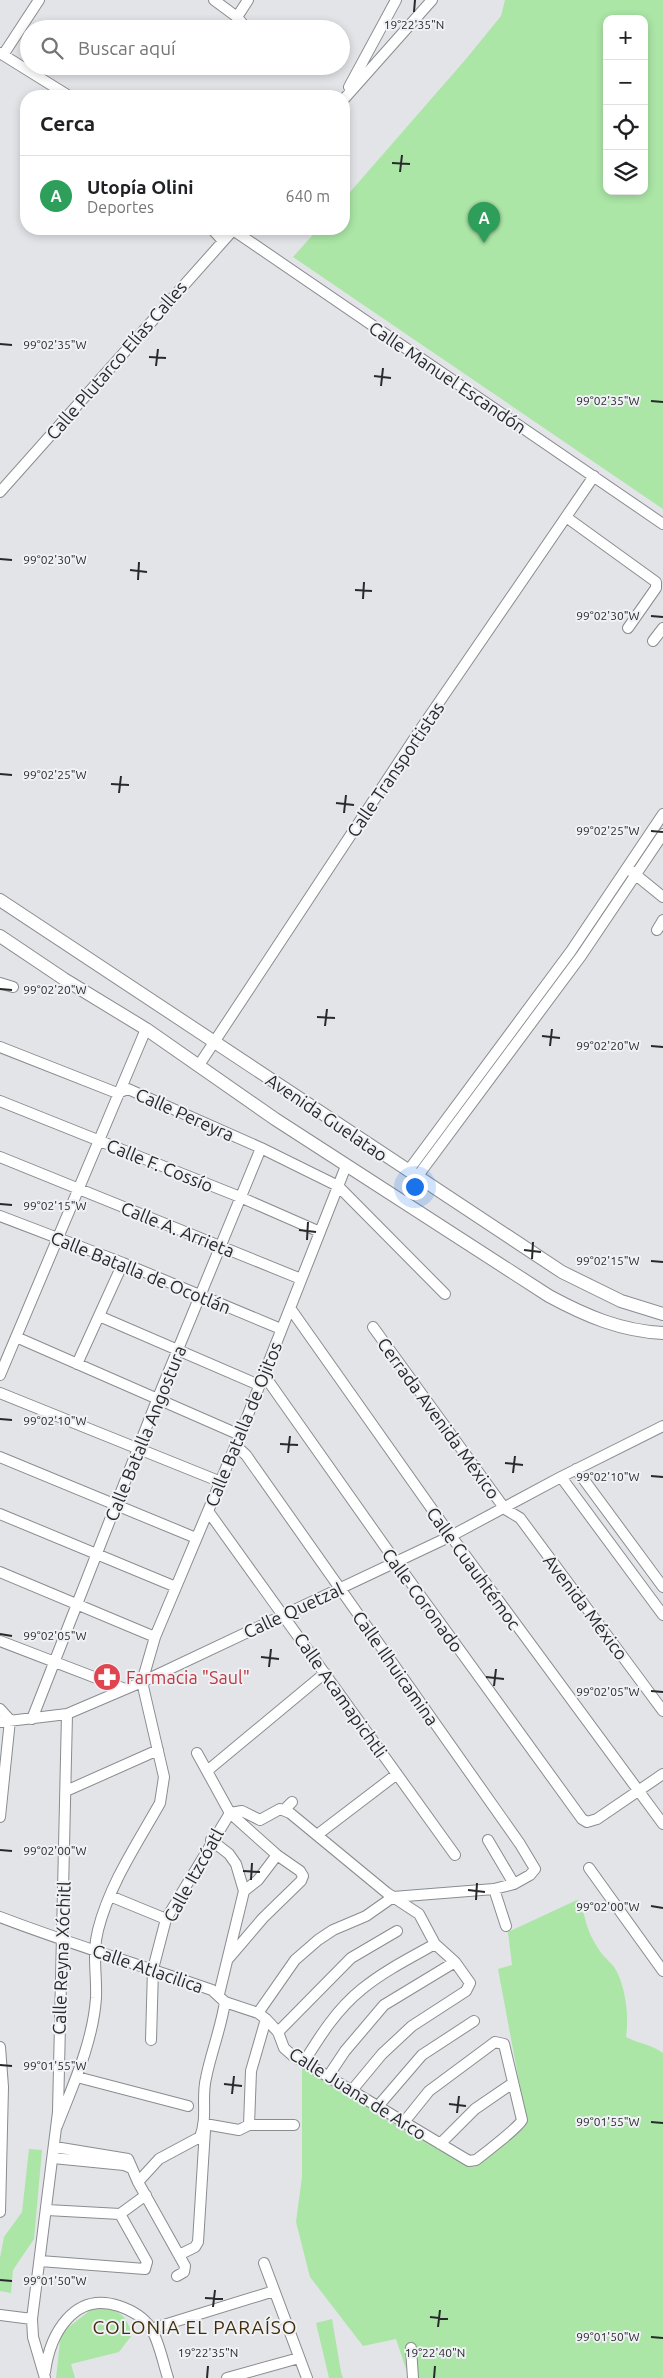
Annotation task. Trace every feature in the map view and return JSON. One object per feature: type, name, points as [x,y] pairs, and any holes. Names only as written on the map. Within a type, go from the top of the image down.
[{"type":"main road","name":"Avenida Guelatao","points":[[0,900],[562,1272],[621,1301],[663,1314]]},
{"type":"main road","name":"Avenida Guelatao","points":[[2,941],[146,1029],[275,1119],[549,1296],[582,1314],[614,1326],[663,1333]]},
{"type":"street","points":[[25,20],[39,0]]},
{"type":"street","points":[[214,0],[240,20]]},
{"type":"street","points":[[237,17],[248,0]]},
{"type":"street","points":[[348,90],[396,0]]},
{"type":"street","points":[[350,90],[432,0]]},
{"type":"street","points":[[20,28],[2,54],[20,65]]},
{"type":"street","points":[[36,75],[59,90]]},
{"type":"street","points":[[217,235],[222,240]]},
{"type":"street","name":"Calle Plutarco Elías Calles","points":[[0,492],[227,235]]},
{"type":"street","name":"Calle Manuel Escandón","points":[[242,235],[663,524]]},
{"type":"street","name":"Calle Transportistas","points":[[200,1065],[420,730],[594,476]]},
{"type":"street","points":[[566,517],[656,582],[656,588],[628,628]]},
{"type":"street","points":[[653,641],[663,628]]},
{"type":"street","points":[[576,954],[600,906],[663,814]]},
{"type":"street","points":[[413,1174],[576,954],[610,913],[663,834]]},
{"type":"street","points":[[626,868],[663,897]]},
{"type":"street","points":[[600,906],[610,913]]},
{"type":"street","points":[[656,930],[663,920]]},
{"type":"street","points":[[0,983],[13,987]]},
{"type":"street","points":[[0,1375],[3,1358],[16,1337],[97,1140],[146,1029]]},
{"type":"street","name":"Calle Pereyra","points":[[0,1047],[117,1093],[128,1089],[262,1148],[338,1186],[445,1294]]},
{"type":"street","name":"Calle F. Cossío","points":[[0,1101],[240,1197],[320,1232]]},
{"type":"street","name":"Calle Batalla Angostura","points":[[32,1719],[157,1400],[262,1148]]},
{"type":"street","name":"Calle A. Arrieta","points":[[0,1157],[301,1279]]},
{"type":"street","name":"Calle Batalla de Ojitos","points":[[142,1682],[155,1636],[221,1482],[346,1166]]},
{"type":"street","name":"Calle Batalla de Ocotlán","points":[[0,1216],[123,1263],[282,1329]]},
{"type":"street","points":[[77,1364],[123,1263]]},
{"type":"street","name":"Calle Cuauhtémoc","points":[[290,1308],[451,1536],[663,1824]]},
{"type":"street","points":[[99,1316],[260,1385]]},
{"type":"street","name":"Cerrada Avenida México","points":[[374,1326],[505,1509]]},
{"type":"street","points":[[16,1337],[240,1435]]},
{"type":"street","name":"Calle Coronado","points":[[264,1375],[578,1814],[586,1822],[597,1819],[638,1791]]},
{"type":"street","points":[[0,1393],[221,1482]]},
{"type":"street","name":"Calle Quetzal","points":[[5,1721],[67,1714],[142,1682],[451,1536],[505,1509],[560,1477],[663,1426]]},
{"type":"street","name":"Calle Ilhuicamina","points":[[235,1445],[246,1455],[520,1844],[535,1868],[530,1875],[514,1884]]},
{"type":"street","points":[[0,1457],[196,1538]]},
{"type":"street","points":[[576,1469],[663,1587]]},
{"type":"street","points":[[560,1477],[663,1615]]},
{"type":"street","name":"Avenida México","points":[[505,1509],[520,1518],[663,1710]]},
{"type":"street","name":"Calle Acamapichtli","points":[[208,1511],[284,1614],[455,1855]]},
{"type":"street","points":[[0,1514],[176,1587]]},
{"type":"street","points":[[609,1541],[623,1533]]},
{"type":"street","points":[[0,1572],[155,1636]]},
{"type":"street","points":[[0,1641],[125,1689]]},
{"type":"street","points":[[207,1771],[325,1673]]},
{"type":"street","points":[[57,2126],[77,2077],[94,2016],[96,1998],[94,1949],[98,1931],[110,1896],[132,1849],[160,1803],[164,1778],[142,1682]]},
{"type":"street","points":[[0,1709],[5,1721],[0,1812]]},
{"type":"street","name":"Calle Reyna Xóchitl","points":[[45,2378],[33,2337],[32,2320],[57,2126],[60,1940],[67,1714]]},
{"type":"street","points":[[66,1791],[158,1750]]},
{"type":"street","name":"Calle Itzcóatl","points":[[197,1752],[230,1812],[277,1855]]},
{"type":"street","points":[[316,1836],[397,1774]]},
{"type":"street","points":[[638,1791],[663,1774]]},
{"type":"street","points":[[230,1812],[242,1811],[260,1820],[288,1806],[316,1836],[393,1898],[419,1914],[435,1944],[455,1962],[469,1980],[471,1986],[412,2026],[382,2054],[353,2090]]},
{"type":"street","name":"Calle Itzcóatl","points":[[151,2040],[153,1969],[166,1919],[211,1840],[230,1812]]},
{"type":"street","points":[[179,2255],[195,2247],[198,2242],[205,2124],[205,2080],[221,2028],[219,1995],[244,1891],[236,1864],[229,1854],[211,1840]]},
{"type":"street","points":[[249,2125],[251,2071],[262,2016],[296,1960],[318,1940],[333,1930],[366,1916],[393,1898],[494,1889],[514,1884],[488,1840]]},
{"type":"street","points":[[228,1959],[263,1918],[302,1879],[302,1873],[277,1855],[258,1880],[244,1891]]},
{"type":"street","points":[[589,1868],[663,1971]]},
{"type":"street","points":[[494,1889],[506,1926]]},
{"type":"street","points":[[110,1896],[166,1919]]},
{"type":"street","name":"Calle Atlacilica","points":[[0,1917],[60,1940],[94,1949],[153,1969],[219,1995]]},
{"type":"street","points":[[278,2032],[351,1958],[397,1931]]},
{"type":"street","points":[[304,2062],[322,2033],[362,1989],[389,1970],[435,1944]]},
{"type":"street","points":[[329,2075],[345,2051],[384,2005],[455,1962]]},
{"type":"street","name":"Calle Juana de Arco","points":[[219,1995],[262,2016],[278,2032],[284,2048],[304,2062],[379,2105],[440,2144],[474,2161],[522,2123],[513,2083]]},
{"type":"street","points":[[379,2105],[422,2055],[474,2022]]},
{"type":"street","points":[[404,2122],[429,2091],[442,2080],[495,2042],[502,2042],[506,2048],[513,2083],[475,2109],[440,2144]]},
{"type":"street","points":[[0,2047],[2,2087],[0,2212]]},
{"type":"street","points":[[77,2077],[188,2106]]},
{"type":"street","points":[[205,2124],[239,2130],[249,2125],[294,2125]]},
{"type":"street","points":[[138,2182],[159,2159],[200,2137],[205,2124]]},
{"type":"street","points":[[55,2147],[126,2157],[185,2269],[177,2276]]},
{"type":"street","points":[[53,2158],[124,2165],[131,2168]]},
{"type":"street","points":[[47,2210],[120,2214],[146,2195]]},
{"type":"street","points":[[40,2261],[142,2270],[146,2268],[147,2262],[120,2214]]},
{"type":"street","points":[[264,2263],[307,2378]]},
{"type":"street","points":[[152,2329],[274,2291]]},
{"type":"street","points":[[45,2378],[50,2344],[66,2320],[82,2307],[103,2302],[114,2304],[135,2313],[152,2329],[168,2378]]},
{"type":"street","points":[[0,2315],[32,2320]]},
{"type":"street","points":[[411,2348],[413,2378]]},
{"type":"street","points":[[228,2378],[299,2358]]},
{"type":"green space","points":[[505,0],[663,0],[663,509],[293,257],[313,235],[350,235],[350,192],[501,16]]},
{"type":"green space","points":[[577,1900],[582,1904],[586,1924],[594,1942],[614,1967],[623,1987],[626,2004],[626,2037],[663,2053],[663,2378],[409,2378],[396,2339],[363,2346],[310,2277],[296,2222],[302,2177],[302,2066],[474,2167],[527,2124],[498,1969],[512,1965],[508,1932]]},
{"type":"green space","points":[[29,2149],[42,2150],[34,2239],[13,2270],[11,2293],[0,2291],[0,2258],[4,2237],[22,2212]]},
{"type":"green space","points":[[105,2307],[123,2316],[132,2335],[119,2352],[71,2364],[75,2378],[56,2378],[61,2333],[92,2309]]},
{"type":"green space","points":[[332,2319],[343,2378],[329,2378],[316,2323]]},
{"type":"place","name":"Utopía Olini","points":[[484,243]]},
{"type":"place","name":"Farmacia \"Saul\"","points":[[107,1677]]},
{"type":"district","name":"COLONIA EL PARAÍSO","points":[[195,2327]]}]
